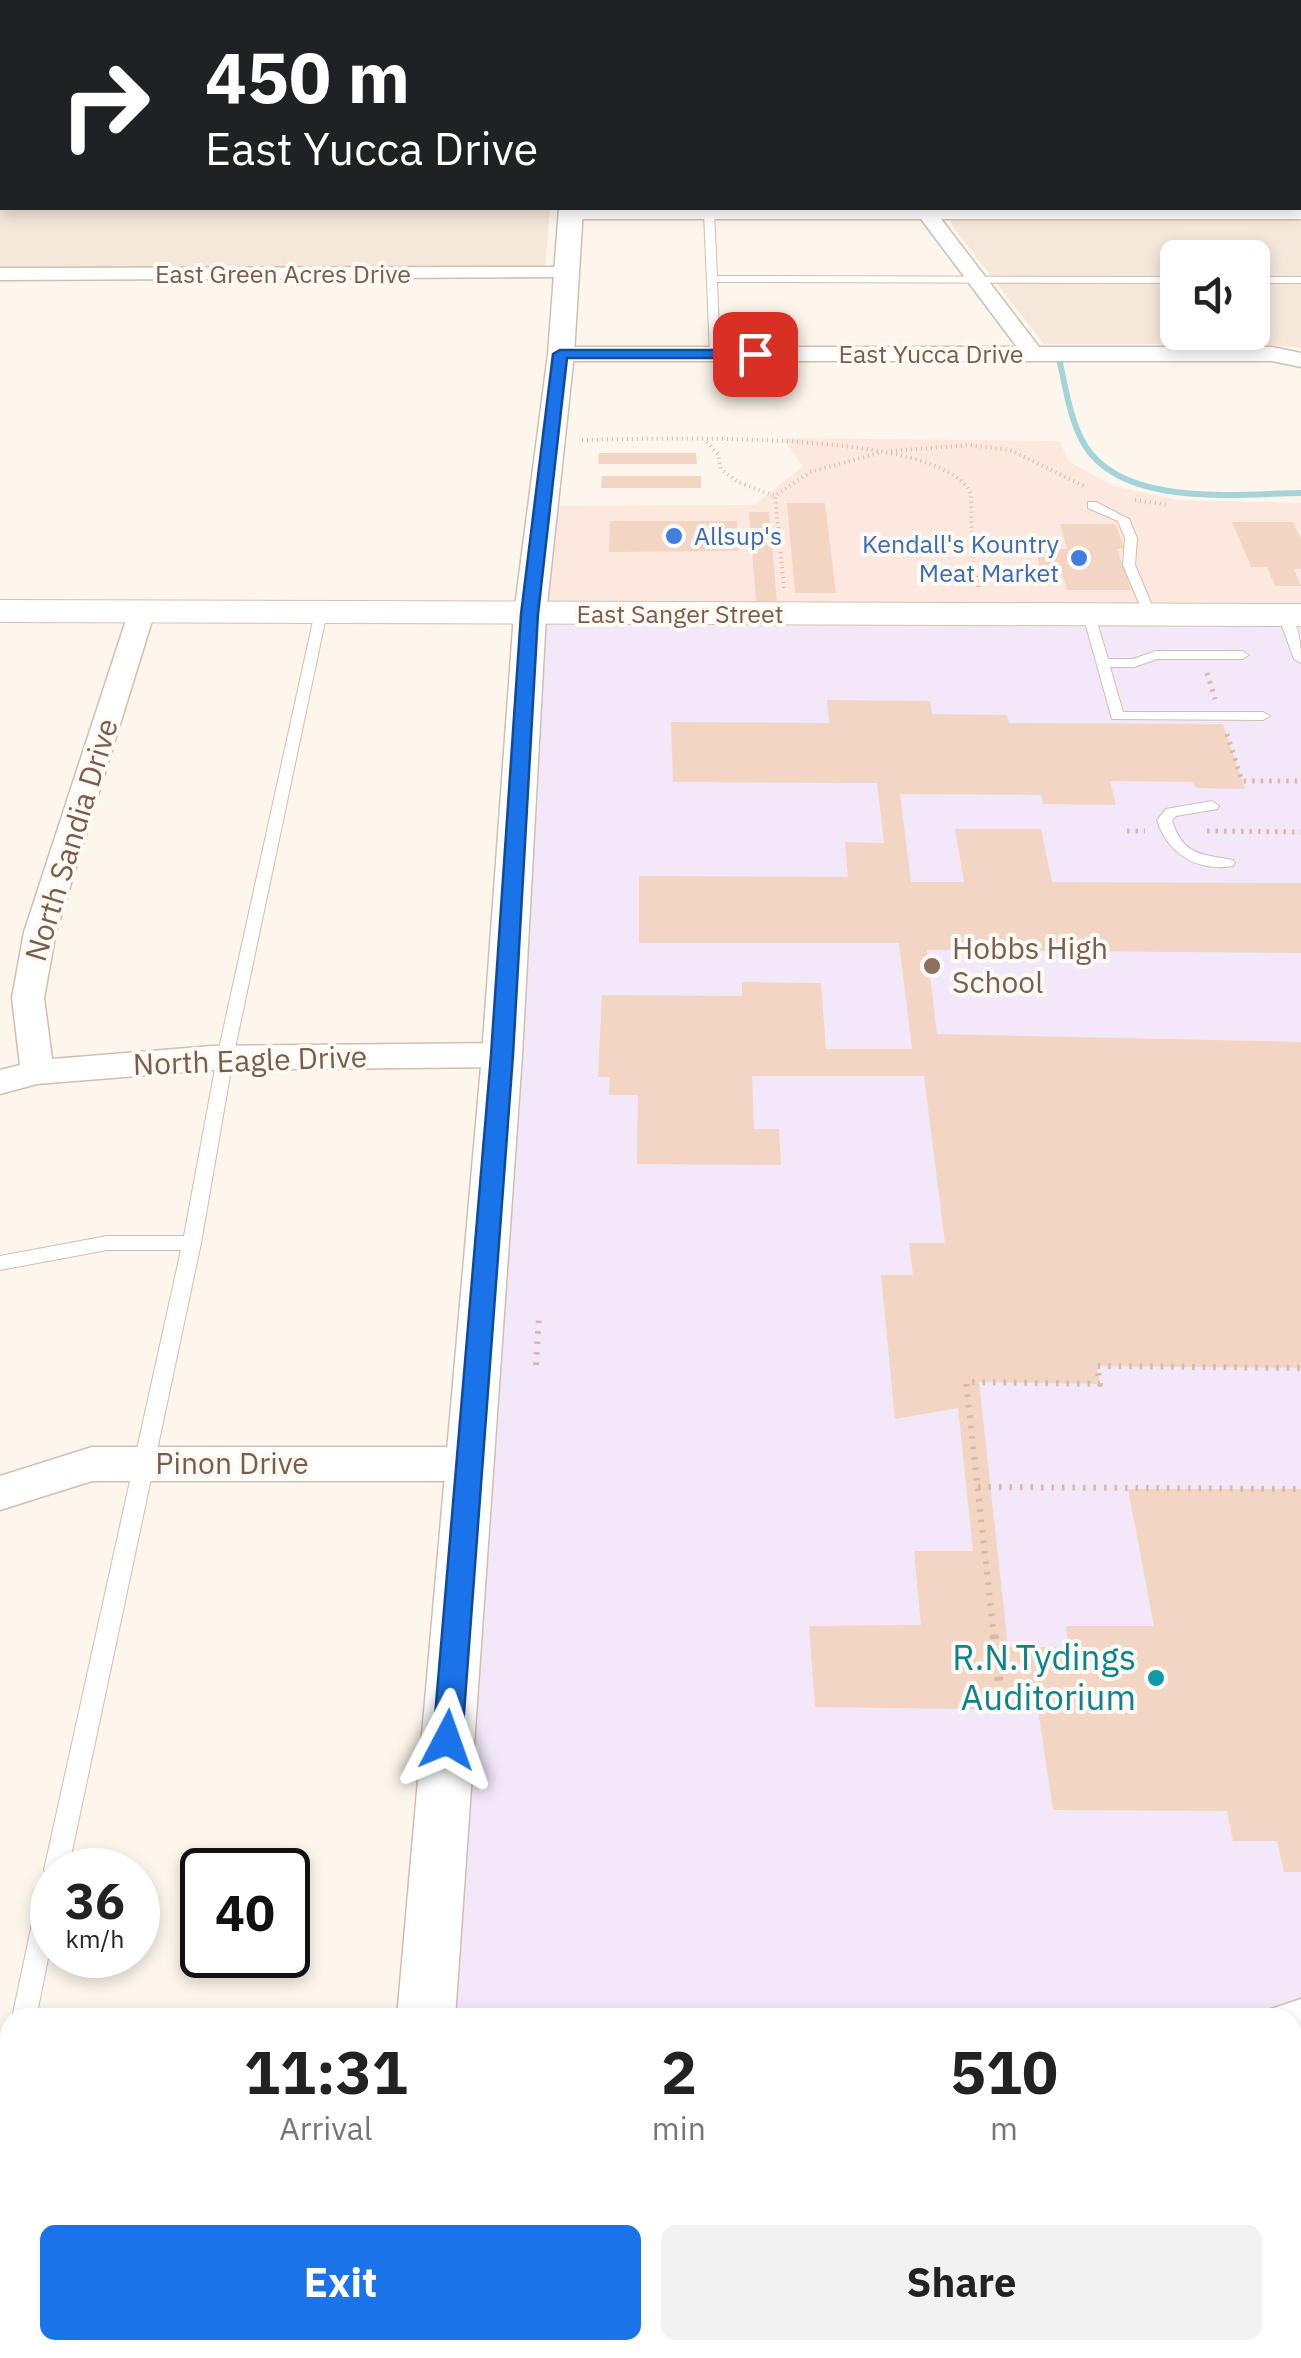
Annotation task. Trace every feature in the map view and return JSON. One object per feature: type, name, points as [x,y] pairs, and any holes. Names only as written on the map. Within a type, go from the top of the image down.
[{"type":"main road","name":"East Sanger Street","points":[[0,611],[1292,615]]},
{"type":"street","points":[[427,2008],[502,1055],[530,614],[560,354],[571,210],[1301,212]]},
{"type":"street","points":[[923,210],[1033,354]]},
{"type":"street","name":"East Green Acres Drive","points":[[0,274],[566,274]]},
{"type":"street","name":"East Yucca Drive","points":[[560,354],[1272,354],[1301,360]]},
{"type":"street","name":"North Sandia Drive","points":[[38,1072],[28,998],[40,932],[142,611]]},
{"type":"street","name":"North Eagle Drive","points":[[0,1082],[38,1072],[225,1058],[502,1055]]},
{"type":"street","name":"Pinon Drive","points":[[0,1492],[92,1464],[469,1464]]},
{"type":"lane","points":[[709,213],[716,354]]},
{"type":"lane","points":[[712,279],[1160,280]]},
{"type":"lane","points":[[1270,280],[1301,280]]},
{"type":"lane","points":[[1093,497],[1123,519],[1131,538],[1129,565],[1150,615]]},
{"type":"lane","points":[[61,1848],[192,1243],[225,1058],[322,612]]},
{"type":"lane","points":[[1089,615],[1117,716],[1264,716]]},
{"type":"lane","points":[[1292,615],[1301,659]]},
{"type":"lane","points":[[1102,663],[1134,663],[1156,655],[1242,655]]},
{"type":"lane","points":[[1212,806],[1171,812],[1164,820],[1166,831],[1170,841],[1192,859],[1228,863]]},
{"type":"lane","points":[[0,1263],[107,1243],[192,1243]]},
{"type":"lane","points":[[26,2008],[32,1978]]},
{"type":"path","points":[[550,440],[767,440],[885,452],[954,470],[967,484],[974,507],[972,559],[984,614]]},
{"type":"path","points":[[702,440],[712,444],[721,470],[738,482],[775,496]]},
{"type":"path","points":[[775,496],[792,480],[832,462],[926,446],[1010,450],[1093,497]]},
{"type":"path","points":[[775,496],[787,614]]},
{"type":"path","points":[[1128,499],[1167,506]]},
{"type":"path","points":[[1223,724],[1242,781],[1301,781]]},
{"type":"path","points":[[1127,831],[1301,832]]},
{"type":"path","points":[[536,1365],[539,1316]]},
{"type":"path","points":[[1002,1709],[966,1382],[1100,1384],[1098,1366],[1301,1368]]},
{"type":"path","points":[[978,1487],[1301,1489]]},
{"type":"shaded area","points":[[0,210],[550,210],[545,267],[0,268]]},
{"type":"shaded area","points":[[955,218],[1301,219],[1301,348],[1270,345],[1270,240],[1160,240],[1160,344],[1044,344],[950,219]]},
{"type":"shaded area","points":[[782,438],[1059,441],[1070,462],[1113,486],[1177,500],[1301,503],[1301,615],[530,614],[543,506],[754,505],[803,466]]},
{"type":"shaded area","points":[[530,614],[1301,615],[1301,2008],[427,2008]]},
{"type":"building","points":[[599,453],[696,453],[697,464],[598,464]]},
{"type":"building","points":[[602,476],[701,476],[701,488],[601,488]]},
{"type":"building","points":[[787,503],[825,503],[836,593],[795,593]]},
{"type":"building","points":[[749,512],[769,512],[777,601],[756,601]]},
{"type":"building","name":"Allsup's","points":[[610,521],[737,521],[739,551],[609,552]]},
{"type":"building","points":[[1232,522],[1293,522],[1301,540],[1301,569],[1294,569],[1301,586],[1275,586],[1267,567],[1251,567]]},
{"type":"building","name":"Kendall's Kountry Meat Market","points":[[1060,524],[1116,524],[1124,548],[1117,549],[1131,590],[1067,590],[1060,566],[1040,567],[1035,549],[1067,549]]},
{"type":"building","points":[[827,700],[930,701],[932,714],[1007,715],[1009,723],[1223,724],[1245,789],[1197,788],[1192,782],[1110,781],[1116,805],[1043,804],[1041,795],[900,794],[911,882],[964,882],[955,829],[1041,829],[1052,882],[1301,883],[1301,953],[927,950],[937,1034],[1301,1042],[1301,1368],[1097,1366],[1100,1384],[979,1382],[1008,1647],[1069,1647],[1066,1626],[1154,1626],[1128,1489],[1301,1489],[1301,1872],[1284,1872],[1277,1841],[1233,1841],[1227,1811],[1053,1810],[1038,1710],[815,1707],[809,1626],[921,1625],[914,1551],[973,1551],[958,1408],[895,1419],[881,1275],[913,1275],[909,1243],[945,1243],[924,1076],[752,1076],[754,1129],[779,1129],[781,1165],[637,1164],[638,1095],[609,1095],[610,1077],[598,1077],[602,995],[742,996],[742,982],[821,983],[826,1049],[912,1049],[899,943],[639,943],[639,876],[848,877],[845,842],[884,843],[877,783],[673,782],[671,722],[829,723]]},
{"type":"waterway","points":[[1058,354],[1071,412],[1084,444],[1102,465],[1125,479],[1183,493],[1301,493]]},
{"type":"place","name":"Allsup's","points":[[674,536]]},
{"type":"place","name":"Kendall's Kountry Meat Market","points":[[1079,558]]},
{"type":"place","name":"Hobbs High School","points":[[932,966]]},
{"type":"place","name":"R.N.Tydings Auditorium","points":[[1156,1678]]},
{"type":"route","points":[[447,1740],[502,1055],[530,614],[560,354],[755,354]]}]
